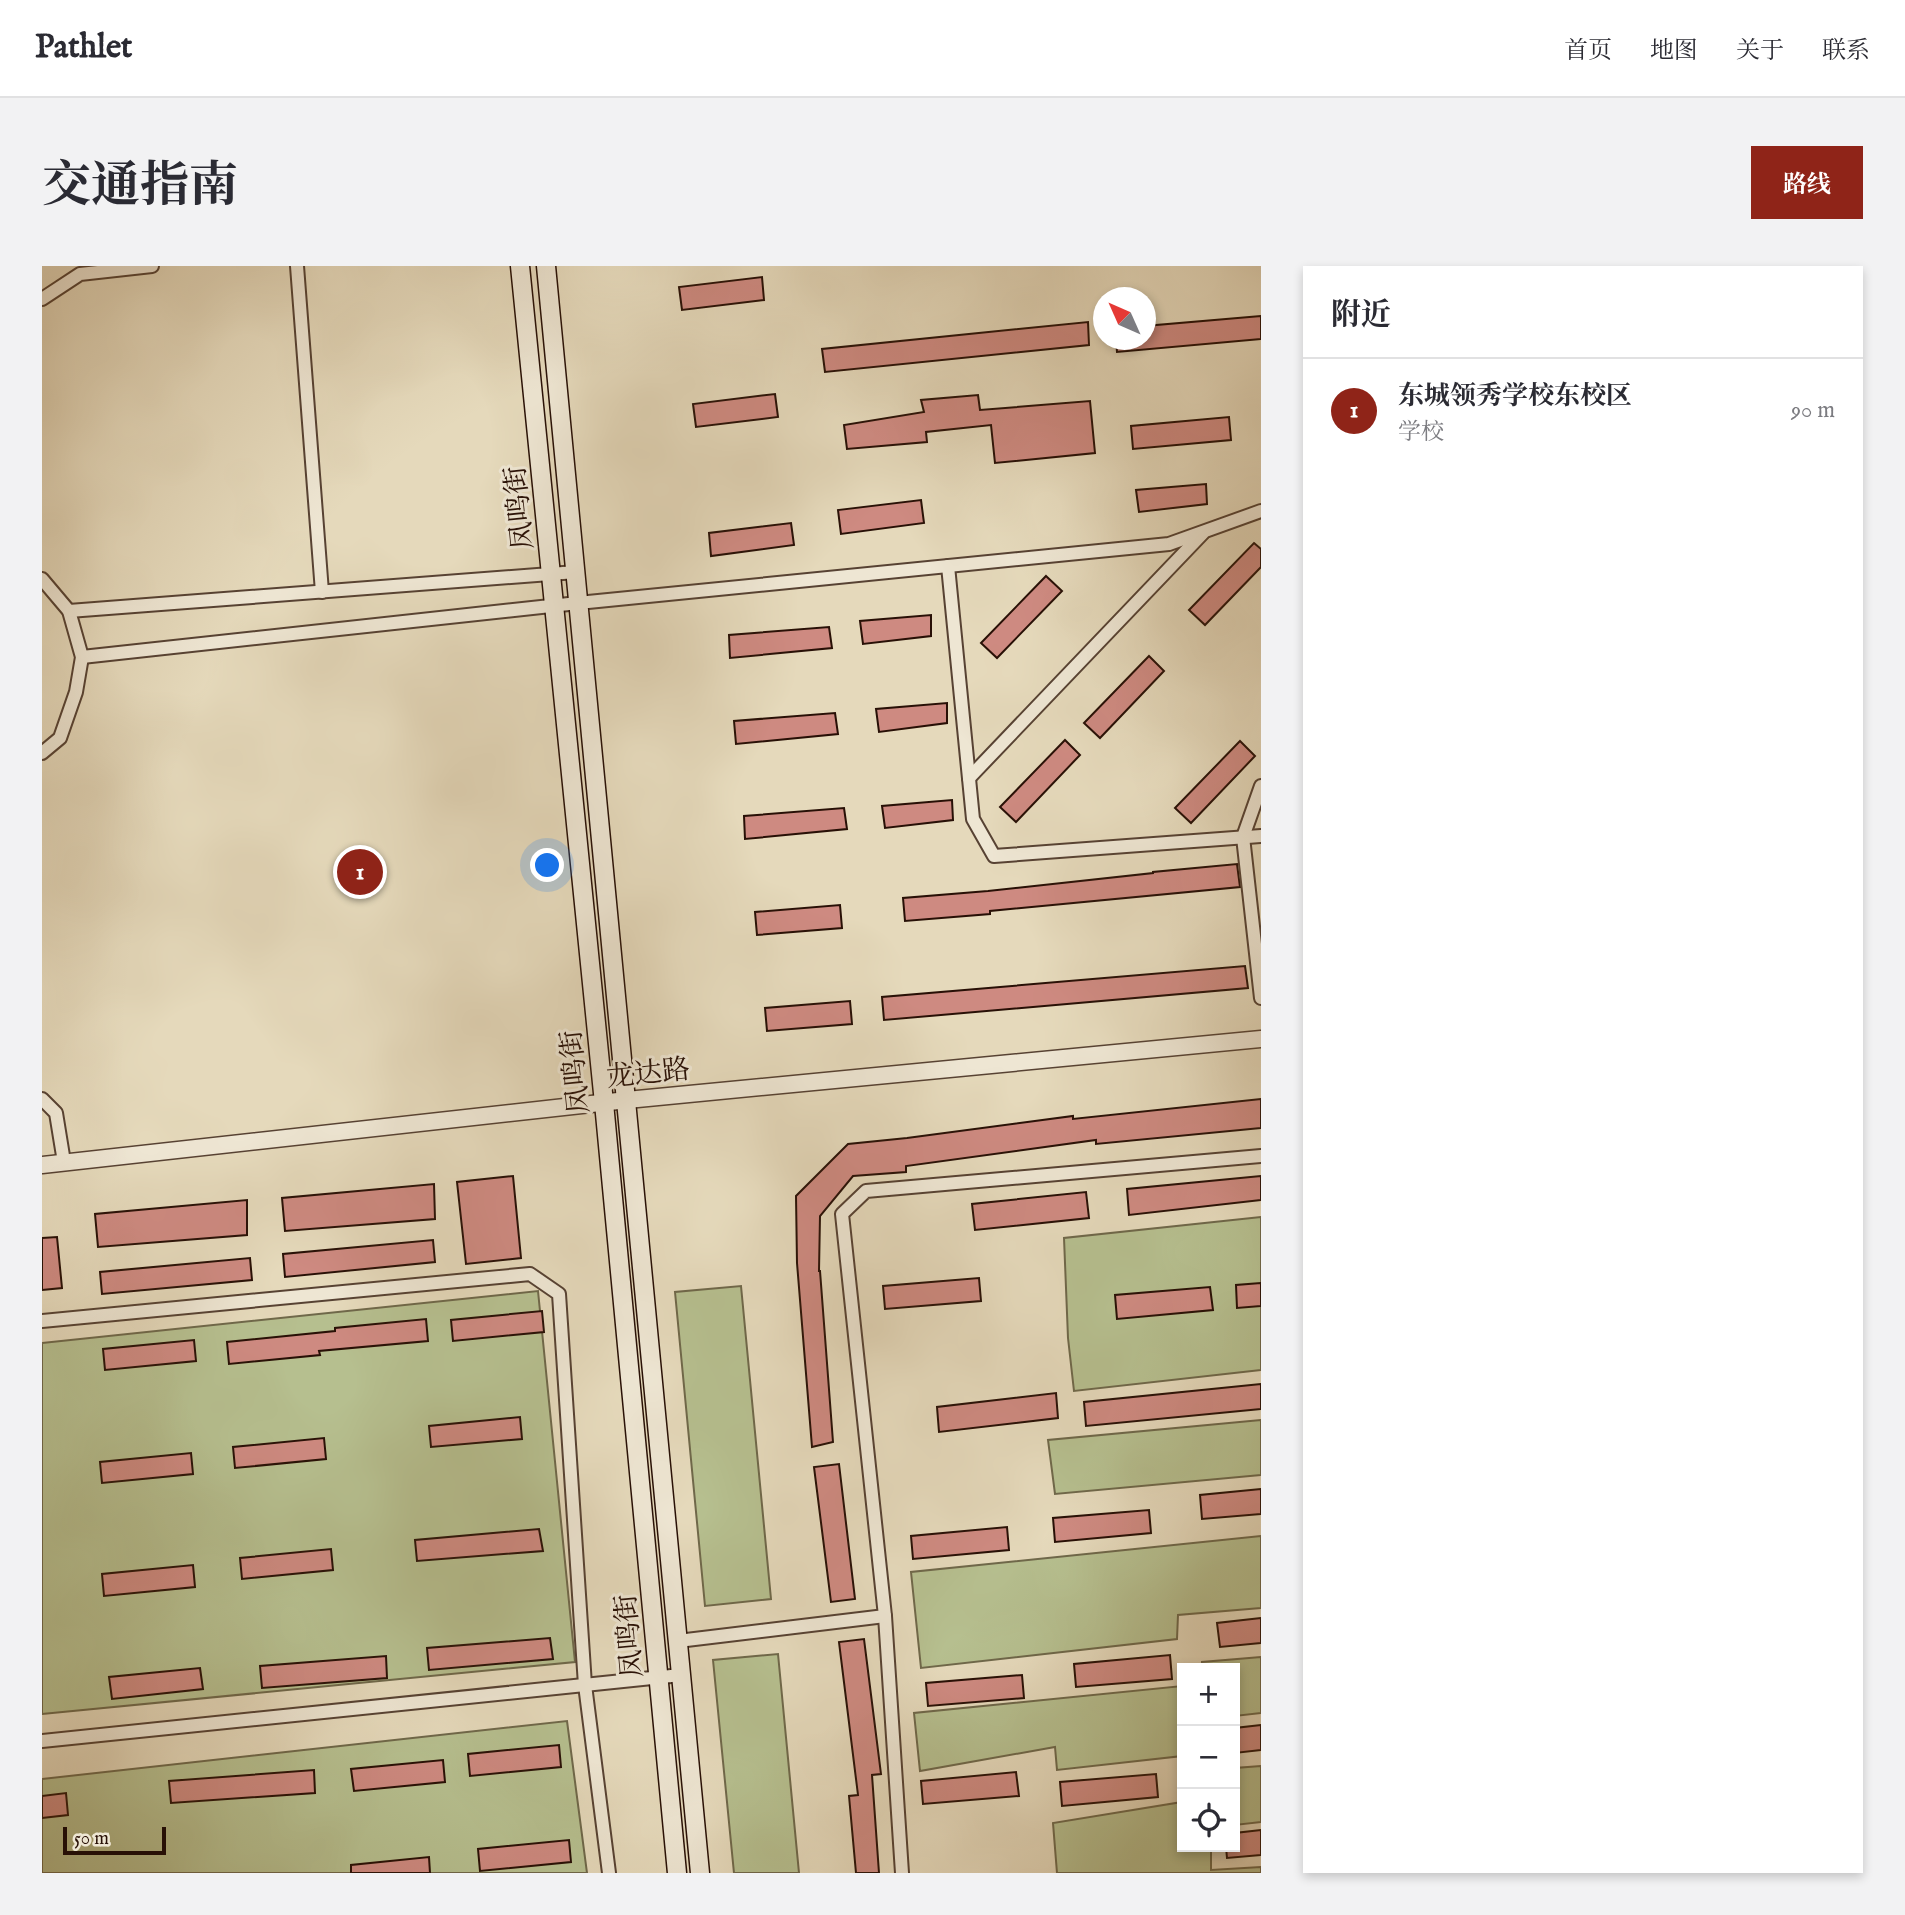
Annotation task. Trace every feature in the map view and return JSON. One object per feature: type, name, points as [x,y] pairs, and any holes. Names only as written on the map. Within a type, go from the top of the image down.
[{"type":"main road","name":"凤鸣街","points":[[520,266],[604,1103],[677,1873]]},
{"type":"main road","name":"凤鸣街","points":[[546,266],[700,1873]]},
{"type":"street","points":[[42,299],[80,274],[152,266]]},
{"type":"street","points":[[297,266],[321,592]]},
{"type":"street","points":[[82,657],[578,603],[1168,544],[1261,511]]},
{"type":"street","points":[[969,778],[1206,531]]},
{"type":"street","points":[[948,566],[973,819],[994,856],[1261,836]]},
{"type":"street","points":[[69,611],[576,572]]},
{"type":"street","points":[[42,579],[69,611],[82,657],[76,692],[60,738],[42,753]]},
{"type":"street","points":[[1261,786],[1243,837],[1261,998]]},
{"type":"street","name":"龙达路","points":[[42,1165],[626,1100],[1261,1039]]},
{"type":"street","points":[[42,1099],[56,1113],[64,1162]]},
{"type":"street","points":[[902,1873],[885,1616],[842,1214],[866,1191],[1261,1156]]},
{"type":"street","points":[[42,1321],[530,1274],[559,1294],[585,1685],[609,1873]]},
{"type":"street","points":[[678,1641],[885,1616]]},
{"type":"street","points":[[42,1741],[681,1675]]},
{"type":"green space","points":[[1261,1217],[1261,1370],[1074,1391],[1068,1338],[1064,1238]]},
{"type":"green space","points":[[741,1286],[771,1599],[705,1606],[675,1292]]},
{"type":"green space","points":[[538,1291],[575,1662],[42,1714],[42,1343]]},
{"type":"green space","points":[[1261,1420],[1261,1475],[1055,1494],[1048,1440]]},
{"type":"green space","points":[[1261,1536],[1261,1608],[1178,1615],[1177,1639],[921,1668],[911,1572]]},
{"type":"green space","points":[[778,1654],[799,1873],[734,1873],[713,1660]]},
{"type":"green space","points":[[1261,1657],[1261,1713],[1240,1715],[1240,1663],[1202,1662]]},
{"type":"green space","points":[[1177,1687],[1177,1757],[1057,1770],[1055,1747],[920,1771],[914,1713]]},
{"type":"green space","points":[[567,1721],[587,1873],[42,1873],[42,1779]]},
{"type":"green space","points":[[1261,1766],[1261,1822],[1240,1824],[1240,1768]]},
{"type":"green space","points":[[1177,1803],[1177,1852],[1211,1852],[1211,1870],[1261,1867],[1261,1873],[1057,1873],[1053,1823]]},
{"type":"building","points":[[762,277],[764,300],[682,310],[679,287]]},
{"type":"building","points":[[1261,316],[1261,339],[1156,348],[1156,325]]},
{"type":"building","points":[[1088,322],[1089,345],[825,372],[822,349]]},
{"type":"building","points":[[775,394],[778,417],[696,427],[693,404]]},
{"type":"building","points":[[978,395],[980,410],[1090,401],[1095,453],[995,463],[991,425],[926,432],[927,442],[847,449],[844,425],[924,412],[921,400]]},
{"type":"building","points":[[1229,417],[1231,440],[1133,449],[1131,426]]},
{"type":"building","points":[[1206,484],[1207,504],[1139,512],[1136,490]]},
{"type":"building","points":[[921,500],[924,523],[841,534],[838,510]]},
{"type":"building","points":[[791,523],[794,545],[711,556],[709,533]]},
{"type":"building","points":[[1254,543],[1261,549],[1261,567],[1205,625],[1189,610]]},
{"type":"building","points":[[1046,576],[1062,591],[997,658],[981,643]]},
{"type":"building","points":[[931,615],[931,636],[863,644],[860,621]]},
{"type":"building","points":[[829,627],[832,648],[730,658],[729,635]]},
{"type":"building","points":[[1149,656],[1164,671],[1100,738],[1084,723]]},
{"type":"building","points":[[947,703],[947,723],[879,732],[876,709]]},
{"type":"building","points":[[835,713],[838,734],[736,744],[734,721]]},
{"type":"building","points":[[1065,740],[1080,755],[1016,822],[1000,807]]},
{"type":"building","points":[[1240,741],[1255,756],[1191,823],[1175,808]]},
{"type":"building","points":[[952,800],[953,820],[885,828],[882,806]]},
{"type":"building","points":[[844,808],[847,829],[745,839],[744,816]]},
{"type":"building","points":[[1237,864],[1240,887],[905,921],[903,898]]},
{"type":"building","points":[[840,905],[842,928],[757,935],[755,912]]},
{"type":"building","points":[[1245,966],[1248,988],[884,1020],[882,997]]},
{"type":"building","points":[[850,1001],[852,1024],[767,1031],[765,1008]]},
{"type":"building","points":[[1261,1099],[1261,1128],[1096,1144],[1096,1140],[906,1166],[906,1172],[853,1176],[820,1216],[819,1271],[833,1442],[812,1447],[797,1263],[796,1196],[848,1144],[1073,1116],[1073,1119]]},
{"type":"building","points":[[513,1176],[521,1258],[466,1264],[457,1182]]},
{"type":"building","points":[[1261,1176],[1261,1200],[1129,1215],[1127,1189]]},
{"type":"building","points":[[434,1184],[435,1219],[285,1231],[282,1198]]},
{"type":"building","points":[[1086,1192],[1089,1218],[975,1230],[972,1204]]},
{"type":"building","points":[[247,1200],[247,1235],[98,1247],[95,1214]]},
{"type":"building","points":[[57,1237],[62,1288],[42,1290],[42,1238]]},
{"type":"building","points":[[433,1240],[435,1262],[285,1277],[283,1254]]},
{"type":"building","points":[[250,1258],[252,1280],[102,1294],[100,1272]]},
{"type":"building","points":[[979,1278],[981,1301],[885,1309],[883,1286]]},
{"type":"building","points":[[1261,1283],[1261,1306],[1237,1308],[1236,1285]]},
{"type":"building","points":[[1210,1287],[1213,1310],[1117,1319],[1115,1295]]},
{"type":"building","points":[[542,1311],[544,1332],[453,1341],[451,1320]]},
{"type":"building","points":[[426,1319],[428,1341],[319,1351],[320,1355],[229,1364],[227,1342]]},
{"type":"building","points":[[194,1340],[196,1361],[105,1370],[103,1349]]},
{"type":"building","points":[[1261,1384],[1261,1409],[1086,1426],[1084,1402]]},
{"type":"building","points":[[1056,1393],[1058,1418],[939,1432],[937,1407]]},
{"type":"building","points":[[520,1417],[522,1439],[431,1447],[429,1426]]},
{"type":"building","points":[[324,1438],[326,1459],[235,1468],[233,1447]]},
{"type":"building","points":[[191,1453],[193,1474],[102,1483],[100,1462]]},
{"type":"building","points":[[839,1464],[855,1599],[831,1602],[814,1467]]},
{"type":"building","points":[[1261,1489],[1261,1514],[1202,1519],[1200,1495]]},
{"type":"building","points":[[1149,1510],[1151,1533],[1055,1542],[1053,1518]]},
{"type":"building","points":[[1007,1527],[1009,1550],[913,1559],[911,1536]]},
{"type":"building","points":[[539,1529],[543,1551],[417,1561],[415,1540]]},
{"type":"building","points":[[331,1549],[333,1570],[242,1579],[240,1558]]},
{"type":"building","points":[[193,1565],[195,1587],[104,1596],[102,1574]]},
{"type":"building","points":[[1261,1618],[1261,1643],[1220,1647],[1217,1623]]},
{"type":"building","points":[[550,1638],[553,1659],[429,1670],[427,1648]]},
{"type":"building","points":[[864,1639],[881,1774],[872,1775],[879,1873],[856,1873],[849,1796],[858,1795],[839,1642]]},
{"type":"building","points":[[1170,1655],[1172,1679],[1076,1687],[1074,1664]]},
{"type":"building","points":[[386,1656],[387,1678],[262,1688],[260,1666]]},
{"type":"building","points":[[200,1668],[203,1689],[112,1699],[109,1677]]},
{"type":"building","points":[[1022,1675],[1024,1698],[928,1706],[926,1683]]},
{"type":"building","points":[[1261,1725],[1261,1750],[1240,1752],[1240,1727]]},
{"type":"building","points":[[559,1745],[561,1767],[470,1776],[468,1754]]},
{"type":"building","points":[[443,1760],[445,1782],[354,1791],[351,1769]]},
{"type":"building","points":[[314,1770],[315,1793],[171,1803],[169,1781]]},
{"type":"building","points":[[1016,1772],[1019,1796],[923,1804],[921,1781]]},
{"type":"building","points":[[1156,1774],[1158,1797],[1062,1806],[1060,1782]]},
{"type":"building","points":[[66,1793],[68,1815],[42,1818],[42,1796]]},
{"type":"building","points":[[1261,1830],[1261,1855],[1227,1858],[1226,1852],[1240,1852],[1240,1832]]},
{"type":"building","points":[[569,1840],[571,1862],[480,1871],[478,1849]]},
{"type":"building","points":[[429,1857],[430,1873],[351,1873],[351,1865]]},
{"type":"place","name":"东城领秀学校东校区","points":[[360,872]]}]
